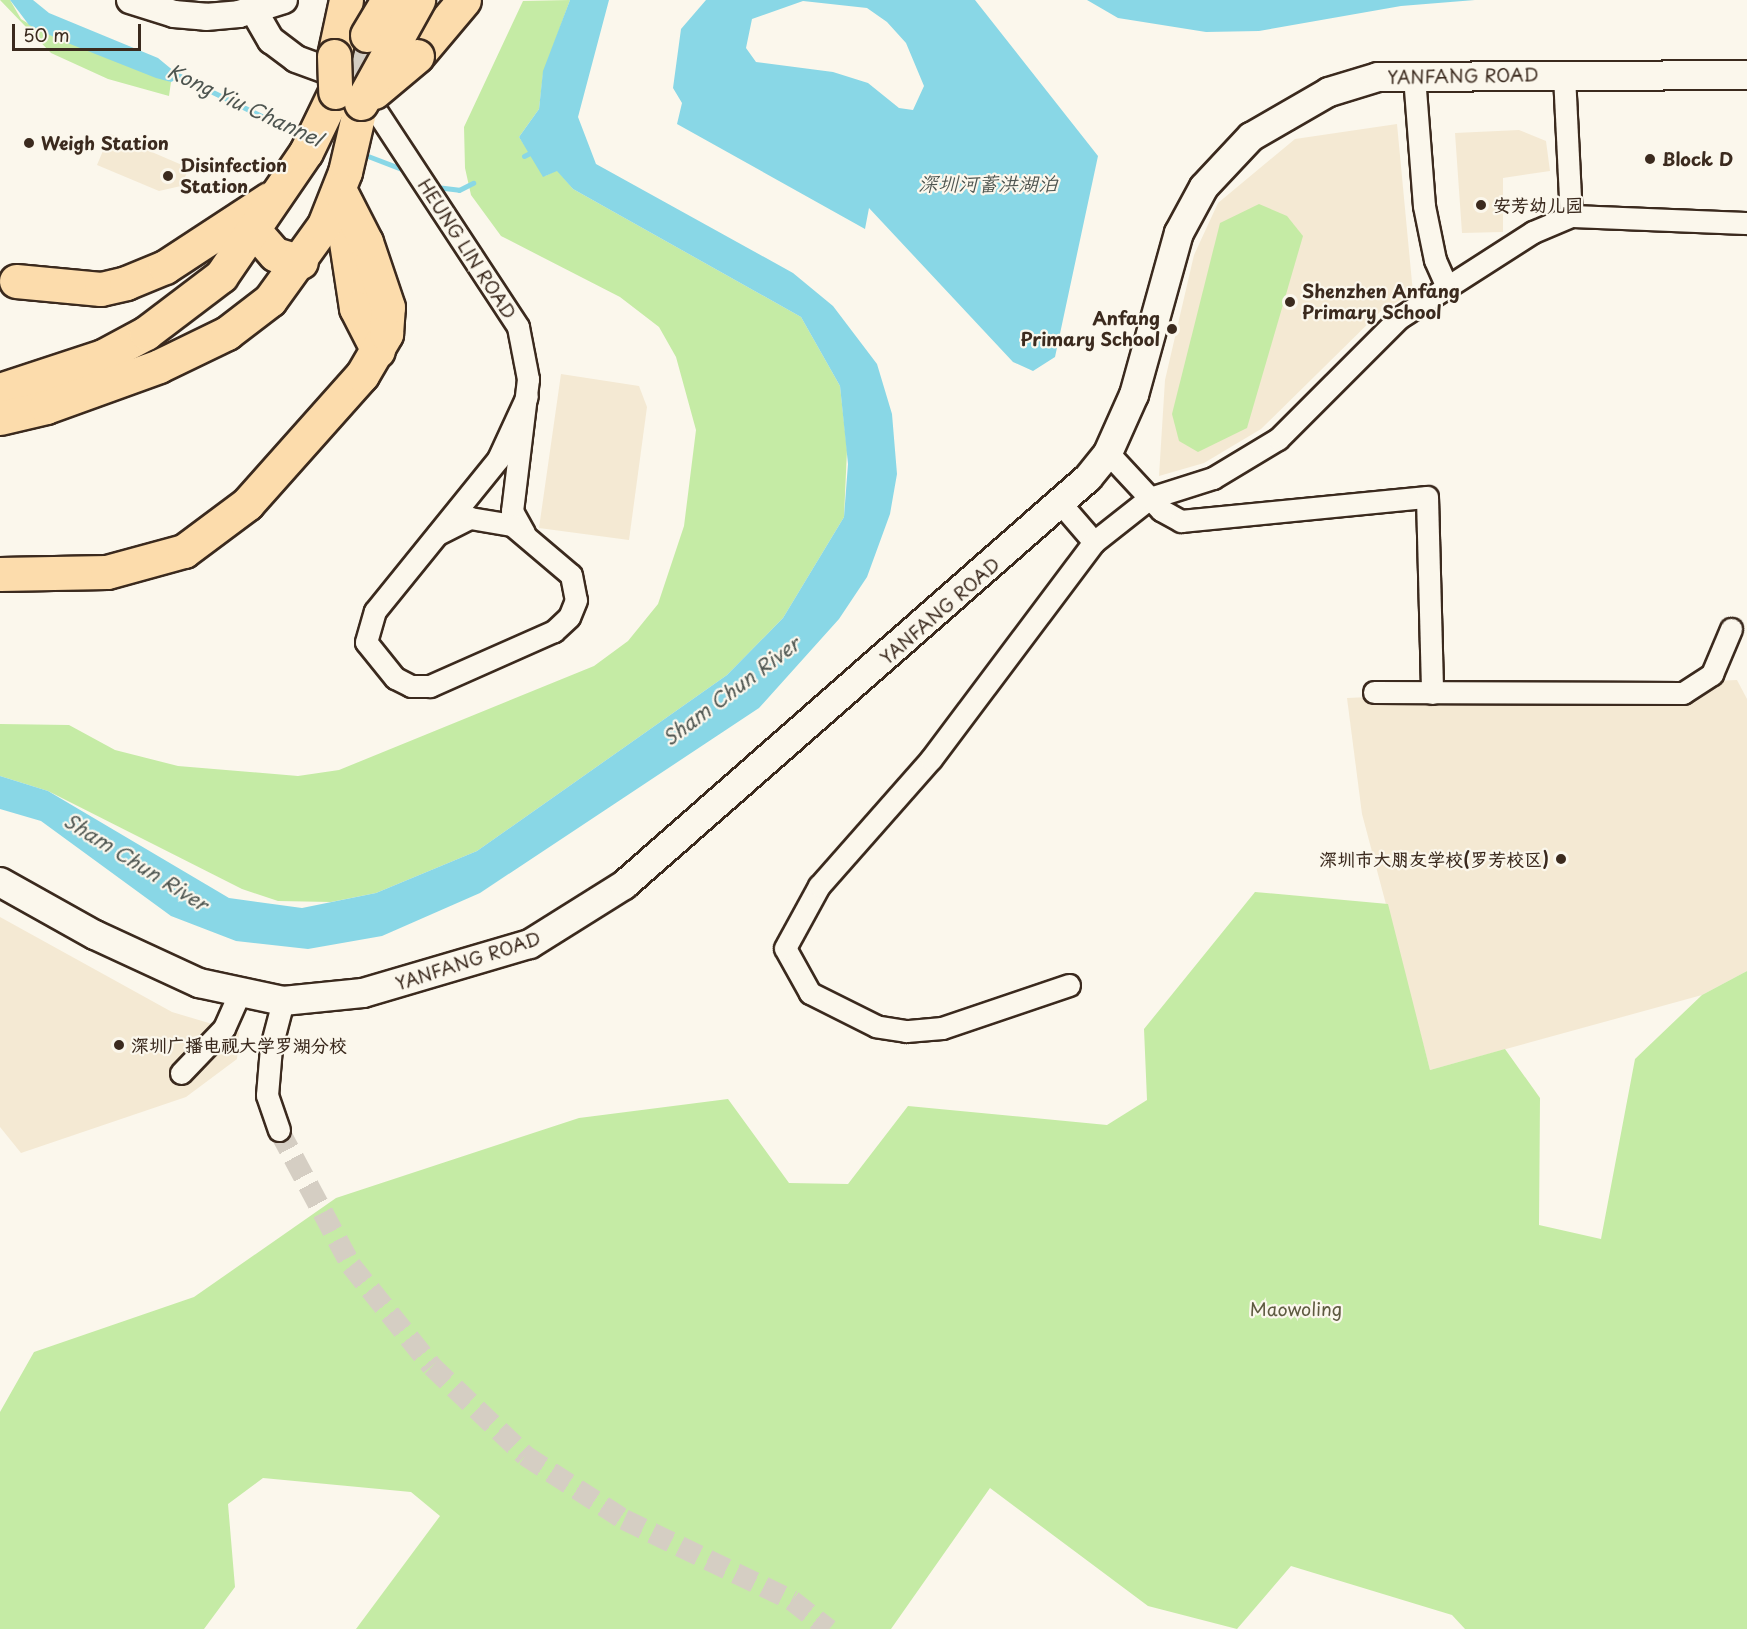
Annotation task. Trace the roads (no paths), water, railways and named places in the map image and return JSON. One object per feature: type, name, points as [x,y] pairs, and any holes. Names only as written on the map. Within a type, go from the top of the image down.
[{"type":"highway","points":[[346,0],[334,56],[351,94]]},
{"type":"highway","points":[[0,574],[107,572],[163,560],[208,537],[255,496],[378,351],[356,309],[342,180],[351,94],[388,0]]},
{"type":"highway","points":[[0,418],[43,394],[189,302],[221,276],[269,199],[351,94],[418,0]]},
{"type":"highway","points":[[351,94],[417,56],[464,0]]},
{"type":"highway","points":[[0,390],[43,394],[159,366],[227,333],[270,300],[301,262],[342,180]]},
{"type":"highway","points":[[16,280],[101,289],[126,283],[172,263],[230,219],[269,199]]},
{"type":"highway","points":[[252,228],[275,254],[301,262]]},
{"type":"main road","name":"YANFANG ROAD","points":[[0,882],[139,957],[239,995],[283,1001],[363,993],[530,944],[586,912],[1062,505],[1108,453],[1134,395],[1179,233],[1204,187],[1251,137],[1282,116],[1329,92],[1378,77],[1747,75]]},
{"type":"street","points":[[130,0],[189,16],[254,10],[284,0]]},
{"type":"street","points":[[254,10],[271,40],[351,94]]},
{"type":"street","points":[[1564,75],[1571,216]]},
{"type":"street","points":[[1414,76],[1424,206],[1435,260],[1447,287]]},
{"type":"street","name":"HEUNG LIN ROAD","points":[[351,94],[399,144],[518,327],[527,396],[512,511],[524,533],[571,575],[576,600],[569,617],[554,631],[439,683],[411,686],[374,659],[366,627],[498,459],[527,396]]},
{"type":"street","points":[[1069,985],[942,1028],[906,1031],[876,1026],[810,993],[785,948],[819,886],[931,759],[1094,542],[1150,498],[1213,478],[1278,438],[1399,318],[1533,232],[1571,216],[1747,223]]},
{"type":"street","points":[[1108,453],[1150,498],[1181,521],[1427,497],[1432,693]]},
{"type":"street","points":[[1062,505],[1094,542]]},
{"type":"street","name":"HEUNG LIN ROAD","points":[[438,534],[457,521],[481,516],[524,533]]},
{"type":"street","points":[[1374,692],[1683,693],[1712,674],[1731,629]]},
{"type":"street","points":[[181,1073],[224,1028],[239,995]]},
{"type":"street","points":[[279,1130],[267,1095],[271,1047],[283,1001]]},
{"type":"water","points":[[10,0],[33,0],[49,13],[158,58],[181,77],[171,82],[156,78],[60,40],[29,25]]},
{"type":"water","name":"Sham Chun River","points":[[570,0],[609,0],[578,117],[596,164],[793,273],[833,306],[877,364],[892,414],[897,474],[890,514],[867,577],[839,619],[759,708],[480,893],[382,936],[308,949],[236,941],[171,916],[41,821],[0,809],[0,776],[48,791],[229,898],[302,908],[376,893],[477,851],[727,675],[783,618],[844,517],[848,464],[840,386],[801,317],[573,189],[557,171],[543,177],[519,137],[539,109],[543,71]]},
{"type":"water","name":"深圳河蓄洪湖泊","points":[[706,0],[975,0],[1098,156],[1055,357],[1033,371],[1013,362],[869,208],[865,229],[677,124],[682,103],[673,88],[681,29]],"holes":[[[803,1],[867,8],[887,22],[906,43],[924,86],[913,110],[899,108],[868,83],[833,72],[756,62],[746,48],[752,19]]]},
{"type":"water","points":[[1087,0],[1475,0],[1401,6],[1259,31],[1206,32],[1118,18]]},
{"type":"waterway","name":"Kong Yiu Channel","points":[[176,74],[302,136]]},
{"type":"waterway","name":"Kong Yiu Channel","points":[[524,156],[534,151]]},
{"type":"waterway","name":"Kong Yiu Channel","points":[[360,153],[407,171]]},
{"type":"waterway","name":"Kong Yiu Channel","points":[[436,187],[459,190],[473,183]]},
{"type":"tunnel","points":[[329,71],[352,72],[392,25]]},
{"type":"tunnel","points":[[352,72],[371,102]]},
{"type":"tunnel","points":[[279,1130],[351,1265],[432,1366],[525,1455],[624,1519],[792,1600],[829,1629]]},
{"type":"place","name":"Weigh Station","points":[[29,143]]},
{"type":"place","name":"Block D","points":[[1650,159]]},
{"type":"place","name":"Disinfection Station","points":[[168,176]]},
{"type":"place","name":"安芳幼儿园","points":[[1481,205]]},
{"type":"place","name":"Shenzhen Anfang Primary School","points":[[1290,302]]},
{"type":"place","name":"Anfang Primary School","points":[[1172,329]]},
{"type":"place","name":"深圳市大朋友学校(罗芳校区)","points":[[1561,859]]},
{"type":"place","name":"深圳广播电视大学罗湖分校","points":[[119,1045]]},
{"type":"park label","name":"Maowoling","points":[[1296,1309]]}]
